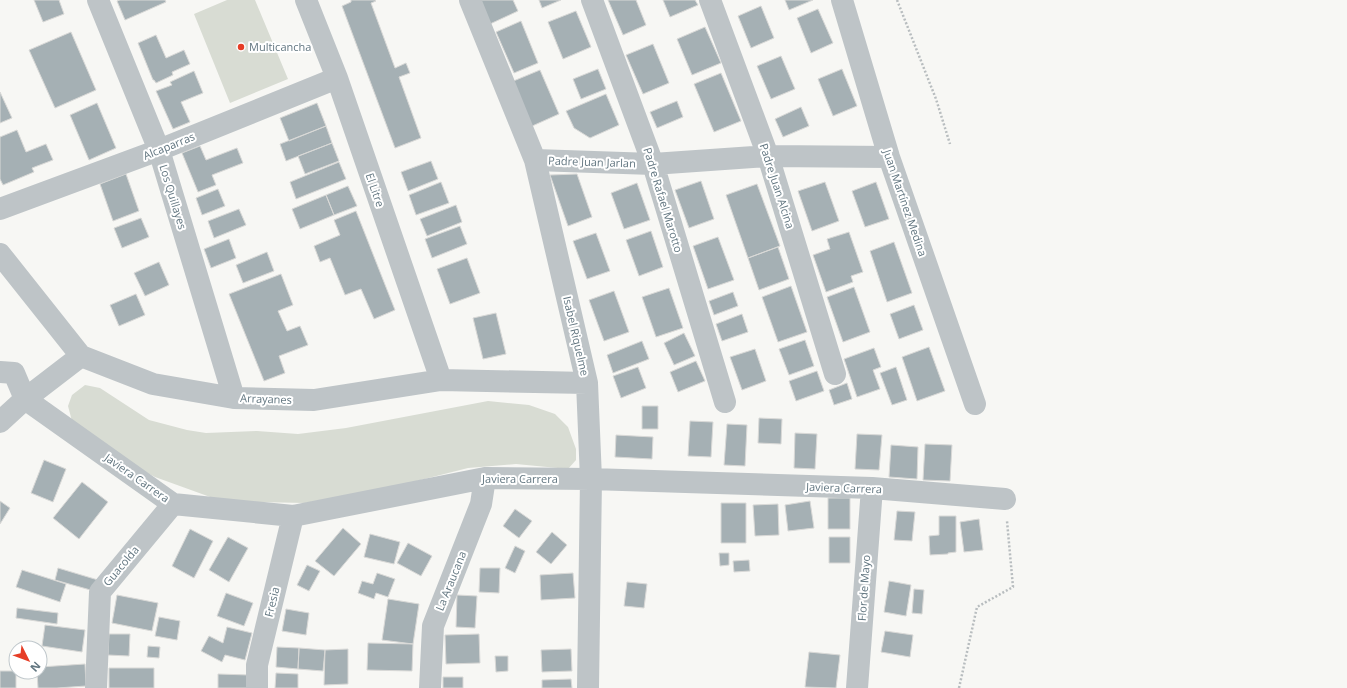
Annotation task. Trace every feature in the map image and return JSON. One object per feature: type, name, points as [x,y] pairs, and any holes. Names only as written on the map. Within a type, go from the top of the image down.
[{"type":"street","name":"Los Quillayes","points":[[98,0],[159,150],[234,398]]},
{"type":"street","name":"El Litre","points":[[306,0],[337,78],[441,380]]},
{"type":"street","name":"Isabel Riquelme","points":[[470,0],[535,160],[587,383],[591,479],[588,688]]},
{"type":"street","name":"Padre Rafael Marotto","points":[[592,0],[653,164],[725,402]]},
{"type":"street","name":"Padre Juan Alcina","points":[[710,0],[768,156],[836,374]]},
{"type":"street","name":"Juan Martínez Medina","points":[[842,0],[889,157],[975,404]]},
{"type":"street","name":"Alcaparras","points":[[0,209],[159,150],[337,78]]},
{"type":"street","name":"Padre Juan Jarlan","points":[[535,160],[653,164],[768,156],[889,157]]},
{"type":"street","points":[[0,254],[81,356],[25,398],[0,422]]},
{"type":"street","name":"Arrayanes","points":[[81,356],[153,384],[234,398],[314,400],[441,380],[587,383]]},
{"type":"street","points":[[0,372],[14,373],[25,398]]},
{"type":"street","name":"Javiera Carrera","points":[[25,398],[173,504],[293,516],[485,478],[591,479],[872,488],[1005,499]]},
{"type":"street","name":"La Araucana","points":[[430,688],[433,626],[481,504],[485,478]]},
{"type":"street","name":"Flor de Mayo","points":[[857,688],[872,488]]},
{"type":"street","name":"Guacolda","points":[[96,688],[100,592],[173,504]]},
{"type":"street","name":"Fresia","points":[[257,688],[257,665],[293,516]]},
{"type":"path","points":[[897,0],[936,99],[950,144]]},
{"type":"path","points":[[959,688],[978,607],[1013,587],[1005,499]]},
{"type":"shaded area","name":"Multicancha","points":[[227,0],[255,0],[288,79],[230,103],[194,14]]},
{"type":"shaded area","points":[[85,385],[100,388],[149,420],[187,430],[206,433],[257,431],[298,434],[346,428],[488,401],[529,405],[555,414],[568,427],[576,449],[576,460],[568,469],[516,464],[468,468],[389,488],[305,503],[257,502],[213,498],[155,477],[111,454],[72,421],[68,406],[72,395]]},
{"type":"building","points":[[34,0],[59,0],[64,14],[43,22]]},
{"type":"building","points":[[165,0],[166,2],[125,20],[117,1]]},
{"type":"building","points":[[351,0],[376,1],[371,3],[395,68],[406,63],[410,73],[399,77],[421,138],[395,148],[342,6],[351,2]]},
{"type":"building","points":[[480,0],[513,0],[518,11],[490,24]]},
{"type":"building","points":[[539,0],[561,0],[542,8]]},
{"type":"building","points":[[608,0],[636,0],[646,25],[623,35]]},
{"type":"building","points":[[663,0],[695,0],[698,5],[670,17]]},
{"type":"building","points":[[785,0],[813,0],[789,10]]},
{"type":"building","points":[[761,6],[774,38],[751,48],[738,16]]},
{"type":"building","points":[[818,9],[833,43],[811,53],[797,18]]},
{"type":"building","points":[[576,11],[591,47],[563,59],[548,22]]},
{"type":"building","points":[[521,21],[538,63],[514,73],[496,32]]},
{"type":"building","points":[[705,27],[721,63],[692,75],[677,39]]},
{"type":"building","points":[[71,32],[96,90],[55,108],[29,50]]},
{"type":"building","points":[[156,35],[166,58],[184,50],[190,64],[172,72],[173,75],[156,83],[153,80],[138,43]]},
{"type":"building","points":[[653,44],[669,83],[643,94],[626,55]]},
{"type":"building","points":[[781,56],[795,89],[771,99],[757,66]]},
{"type":"building","points":[[598,69],[606,89],[581,99],[573,79]]},
{"type":"building","points":[[842,69],[857,106],[833,116],[818,79]]},
{"type":"building","points":[[540,70],[559,114],[530,127],[511,82]]},
{"type":"building","points":[[194,71],[203,93],[181,102],[190,122],[173,129],[156,91],[172,85],[170,82]]},
{"type":"building","points":[[721,73],[741,121],[714,132],[694,84]]},
{"type":"building","points":[[0,92],[12,118],[0,123]]},
{"type":"building","points":[[606,94],[619,125],[590,138],[574,128],[566,111]]},
{"type":"building","points":[[677,101],[683,117],[657,128],[650,112]]},
{"type":"building","points":[[97,103],[116,148],[89,160],[70,115]]},
{"type":"building","points":[[317,103],[326,126],[289,141],[280,118]]},
{"type":"building","points":[[801,107],[809,126],[783,137],[775,119]]},
{"type":"building","points":[[326,126],[332,143],[286,161],[280,144]]},
{"type":"building","points":[[17,130],[26,152],[46,144],[53,160],[32,168],[34,172],[3,185],[0,179],[0,137]]},
{"type":"building","points":[[332,143],[339,161],[305,174],[298,156]]},
{"type":"building","points":[[200,146],[206,160],[237,148],[243,163],[212,175],[216,185],[198,192],[182,153]]},
{"type":"building","points":[[431,161],[438,179],[408,191],[401,172]]},
{"type":"building","points":[[339,162],[346,179],[296,199],[290,182]]},
{"type":"building","points":[[126,174],[139,211],[113,221],[100,184]]},
{"type":"building","points":[[577,174],[592,217],[568,226],[550,175]]},
{"type":"building","points":[[701,181],[714,219],[689,228],[675,190]]},
{"type":"building","points":[[441,182],[449,203],[416,215],[409,195]]},
{"type":"building","points":[[825,182],[839,221],[812,231],[798,191]]},
{"type":"building","points":[[876,182],[889,219],[865,227],[852,191]]},
{"type":"building","points":[[637,183],[650,220],[624,229],[611,193]]},
{"type":"building","points":[[757,184],[780,246],[748,258],[726,195]]},
{"type":"building","points":[[348,186],[357,206],[334,215],[326,195]]},
{"type":"building","points":[[218,189],[225,206],[202,215],[196,198]]},
{"type":"building","points":[[326,195],[334,215],[300,229],[292,209]]},
{"type":"building","points":[[456,205],[462,222],[427,236],[420,219]]},
{"type":"building","points":[[239,209],[246,225],[214,238],[208,221]]},
{"type":"building","points":[[356,211],[395,310],[374,319],[361,289],[345,295],[330,258],[320,262],[314,246],[340,235],[334,220]]},
{"type":"building","points":[[141,218],[149,237],[122,248],[114,228]]},
{"type":"building","points":[[460,226],[467,244],[432,258],[425,239]]},
{"type":"building","points":[[651,231],[663,267],[639,276],[626,240]]},
{"type":"building","points":[[849,232],[863,272],[851,276],[853,282],[826,292],[813,255],[830,249],[827,239]]},
{"type":"building","points":[[596,233],[610,271],[587,279],[573,241]]},
{"type":"building","points":[[718,237],[734,280],[708,289],[693,246]]},
{"type":"building","points":[[229,239],[236,258],[211,268],[204,249]]},
{"type":"building","points":[[894,242],[912,293],[887,302],[870,251]]},
{"type":"building","points":[[778,247],[789,279],[759,290],[748,258]]},
{"type":"building","points":[[267,252],[274,271],[243,283],[236,265]]},
{"type":"building","points":[[467,258],[480,293],[450,304],[437,269]]},
{"type":"building","points":[[159,262],[169,285],[145,296],[134,273]]},
{"type":"building","points":[[281,274],[293,305],[278,311],[287,331],[300,326],[308,345],[279,356],[285,373],[264,381],[229,294]]},
{"type":"building","points":[[791,286],[807,332],[778,342],[762,297]]},
{"type":"building","points":[[854,287],[870,332],[843,342],[827,297]]},
{"type":"building","points":[[669,288],[683,328],[656,337],[642,297]]},
{"type":"building","points":[[614,291],[629,332],[604,341],[589,300]]},
{"type":"building","points":[[733,292],[738,306],[714,315],[709,301]]},
{"type":"building","points":[[136,294],[145,315],[119,326],[110,305]]},
{"type":"building","points":[[914,305],[923,330],[899,339],[890,314]]},
{"type":"building","points":[[496,313],[506,354],[483,359],[473,318]]},
{"type":"building","points":[[742,314],[748,332],[722,341],[716,324]]},
{"type":"building","points":[[684,333],[695,356],[674,365],[664,343]]},
{"type":"building","points":[[805,340],[814,366],[789,375],[779,349]]},
{"type":"building","points":[[642,341],[649,359],[613,373],[607,355]]},
{"type":"building","points":[[929,347],[945,391],[917,401],[902,357]]},
{"type":"building","points":[[874,348],[881,367],[873,370],[880,389],[857,397],[844,359]]},
{"type":"building","points":[[755,349],[766,381],[742,390],[730,357]]},
{"type":"building","points":[[696,361],[705,381],[678,392],[670,372]]},
{"type":"building","points":[[638,367],[646,388],[621,398],[613,376]]},
{"type":"building","points":[[896,367],[907,400],[892,405],[880,373]]},
{"type":"building","points":[[817,371],[824,391],[796,401],[789,381]]},
{"type":"building","points":[[847,383],[852,399],[834,405],[829,390]]},
{"type":"building","points":[[642,406],[658,406],[658,429],[642,429]]},
{"type":"building","points":[[759,418],[782,419],[781,444],[758,443]]},
{"type":"building","points":[[690,421],[713,422],[711,457],[688,456]]},
{"type":"building","points":[[727,424],[747,425],[745,466],[724,465]]},
{"type":"building","points":[[795,433],[817,434],[815,469],[794,468]]},
{"type":"building","points":[[857,434],[882,435],[879,470],[855,469]]},
{"type":"building","points":[[616,435],[653,437],[652,459],[615,457]]},
{"type":"building","points":[[925,444],[952,445],[950,481],[923,480]]},
{"type":"building","points":[[891,445],[918,447],[917,479],[889,477]]},
{"type":"building","points":[[44,460],[66,469],[53,502],[31,493]]},
{"type":"building","points":[[82,482],[108,502],[79,539],[53,518]]},
{"type":"building","points":[[828,498],[850,498],[850,529],[828,529]]},
{"type":"building","points":[[0,501],[10,508],[0,524]]},
{"type":"building","points":[[810,501],[814,528],[788,531],[785,505]]},
{"type":"building","points":[[721,503],[746,503],[746,543],[721,543]]},
{"type":"building","points":[[778,504],[779,535],[755,536],[753,505]]},
{"type":"building","points":[[515,509],[532,521],[519,538],[503,526]]},
{"type":"building","points":[[897,511],[915,512],[912,541],[894,540]]},
{"type":"building","points":[[939,516],[956,516],[956,552],[930,555],[929,536],[939,535]]},
{"type":"building","points":[[979,519],[983,550],[964,552],[960,522]]},
{"type":"building","points":[[343,528],[361,544],[334,576],[315,561]]},
{"type":"building","points":[[190,529],[213,541],[194,578],[172,566]]},
{"type":"building","points":[[552,532],[567,545],[551,564],[536,552]]},
{"type":"building","points":[[370,534],[400,542],[394,564],[364,557]]},
{"type":"building","points":[[228,537],[248,548],[229,582],[209,570]]},
{"type":"building","points":[[829,537],[850,537],[850,563],[829,563]]},
{"type":"building","points":[[408,543],[432,556],[421,576],[397,563]]},
{"type":"building","points":[[515,546],[525,551],[515,573],[505,568]]},
{"type":"building","points":[[719,553],[729,553],[729,565],[720,566]]},
{"type":"building","points":[[749,560],[750,571],[734,572],[733,561]]},
{"type":"building","points":[[307,565],[320,571],[309,591],[297,585]]},
{"type":"building","points":[[58,568],[98,580],[94,591],[55,580]]},
{"type":"building","points":[[480,568],[500,568],[499,593],[479,592]]},
{"type":"building","points":[[22,570],[66,584],[60,602],[16,587]]},
{"type":"building","points":[[377,573],[395,579],[388,597],[376,593],[374,599],[358,593],[362,581],[373,584]]},
{"type":"building","points":[[573,573],[575,598],[541,600],[540,575]]},
{"type":"building","points":[[889,581],[911,585],[906,616],[884,612]]},
{"type":"building","points":[[627,582],[647,584],[644,608],[624,606]]},
{"type":"building","points":[[914,589],[924,590],[922,614],[912,613]]},
{"type":"building","points":[[226,593],[253,603],[244,626],[217,616]]},
{"type":"building","points":[[117,595],[158,603],[152,631],[112,623]]},
{"type":"building","points":[[457,595],[477,596],[475,628],[456,627]]},
{"type":"building","points":[[388,599],[419,604],[413,644],[382,640]]},
{"type":"building","points":[[17,608],[58,613],[57,624],[16,618]]},
{"type":"building","points":[[286,609],[309,613],[306,635],[282,631]]},
{"type":"building","points":[[159,617],[180,621],[177,640],[155,636]]},
{"type":"building","points":[[45,625],[85,630],[82,652],[48,647],[48,640],[43,640]]},
{"type":"building","points":[[227,627],[252,633],[245,660],[225,655],[222,662],[201,651],[209,636],[223,643]]},
{"type":"building","points":[[885,631],[913,635],[910,657],[881,652]]},
{"type":"building","points":[[109,634],[130,634],[129,656],[108,655]]},
{"type":"building","points":[[479,634],[480,663],[446,664],[445,635]]},
{"type":"building","points":[[368,643],[413,644],[412,671],[367,670]]},
{"type":"building","points":[[148,646],[160,647],[159,658],[147,657]]},
{"type":"building","points":[[277,647],[299,648],[298,669],[276,667]]},
{"type":"building","points":[[299,648],[325,650],[323,671],[298,669]]},
{"type":"building","points":[[348,649],[348,684],[324,685],[325,650]]},
{"type":"building","points":[[571,649],[572,671],[542,672],[541,650]]},
{"type":"building","points":[[809,652],[840,655],[836,688],[805,687]]},
{"type":"building","points":[[495,656],[508,656],[508,671],[496,672]]},
{"type":"building","points":[[85,664],[86,686],[38,688],[38,680],[48,680],[48,666]]},
{"type":"building","points":[[109,668],[154,668],[154,688],[109,688]]},
{"type":"building","points":[[0,671],[8,671],[8,680],[16,680],[16,688],[0,688]]},
{"type":"building","points":[[276,673],[298,674],[298,688],[275,688]]},
{"type":"building","points":[[218,674],[249,675],[249,688],[218,688]]},
{"type":"building","points":[[443,677],[463,677],[463,688],[443,688]]},
{"type":"building","points":[[571,679],[572,688],[542,688],[542,680]]},
{"type":"place","name":"Multicancha","points":[[241,47]]}]
